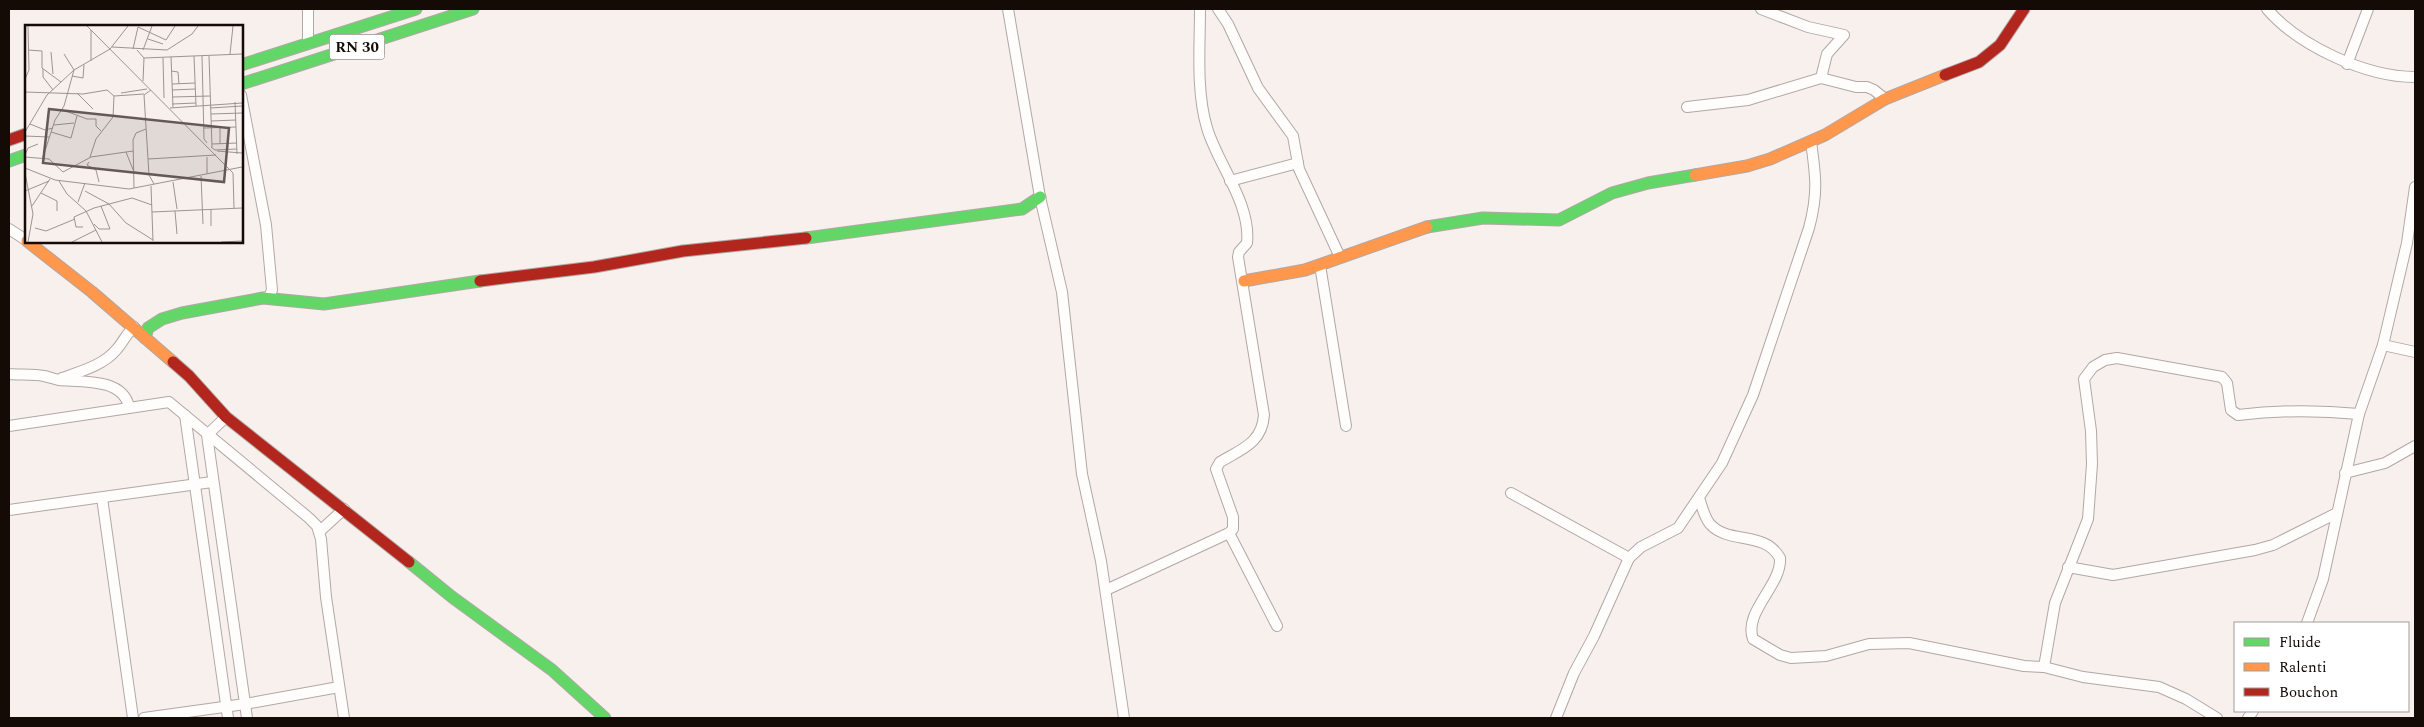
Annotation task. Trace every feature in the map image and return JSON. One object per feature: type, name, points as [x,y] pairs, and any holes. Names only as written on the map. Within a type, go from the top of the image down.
[{"type":"street","points":[[308,9],[308,44]]},
{"type":"street","name":"RN 30","points":[[242,65],[416,9]]},
{"type":"street","name":"RN 30","points":[[242,84],[473,9]]},
{"type":"street","points":[[1008,9],[1040,197],[1062,292],[1082,474],[1106,590],[1124,718]]},
{"type":"street","points":[[1106,590],[1228,533],[1234,525],[1233,517],[1216,468],[1220,462],[1258,437],[1263,428],[1264,415],[1242,286],[1244,281],[1238,255],[1247,243],[1245,215],[1216,154],[1202,107],[1200,9]]},
{"type":"street","points":[[1218,9],[1228,24],[1258,88],[1293,136],[1298,163],[1340,257]]},
{"type":"street","points":[[1761,9],[1808,27],[1844,35],[1827,54],[1821,78]]},
{"type":"street","points":[[1244,281],[1305,270],[1420,229],[1462,220],[1483,218],[1533,221],[1560,220],[1612,193],[1648,183],[1747,166],[1811,142],[1885,99],[1979,62],[2000,45],[2024,9]]},
{"type":"street","points":[[2267,9],[2304,41],[2347,64],[2415,77]]},
{"type":"street","points":[[2347,64],[2368,9]]},
{"type":"street","points":[[1687,107],[1748,100],[1821,78],[1856,87],[1867,87],[1885,99]]},
{"type":"street","points":[[146,338],[148,328],[168,317],[269,297],[272,290],[268,244],[242,101]]},
{"type":"street","points":[[9,140],[25,134]]},
{"type":"street","points":[[1556,718],[1574,673],[1594,636],[1629,558],[1641,547],[1678,528],[1722,463],[1753,395],[1809,228],[1816,200],[1811,142]]},
{"type":"street","points":[[9,161],[25,155]]},
{"type":"street","points":[[1230,180],[1298,163]]},
{"type":"street","points":[[2307,622],[2323,579],[2359,414],[2383,345],[2407,242],[2415,187]]},
{"type":"street","points":[[263,298],[324,304],[394,295],[468,281],[594,267],[683,251],[793,240],[1022,209],[1040,197]]},
{"type":"street","points":[[9,229],[25,240]]},
{"type":"street","points":[[28,242],[146,338],[189,376],[226,417],[344,509],[452,598],[552,670],[605,718]]},
{"type":"street","points":[[1320,265],[1346,426]]},
{"type":"street","points":[[57,380],[103,361],[117,349],[124,336],[134,328]]},
{"type":"street","points":[[2383,345],[2415,352]]},
{"type":"street","points":[[2044,667],[2055,603],[2084,531],[2089,507],[2092,464],[2091,431],[2084,379],[2093,367],[2105,360],[2135,360],[2163,368],[2222,376],[2228,383],[2231,410],[2238,415],[2280,410],[2314,410],[2359,414]]},
{"type":"street","points":[[9,374],[83,381],[116,388],[127,398],[129,407]]},
{"type":"street","points":[[9,426],[169,402],[309,518],[320,531],[326,597],[344,718]]},
{"type":"street","points":[[185,415],[228,718]]},
{"type":"street","points":[[207,435],[226,417]]},
{"type":"street","points":[[207,435],[246,718]]},
{"type":"street","points":[[2345,474],[2385,463],[2415,446]]},
{"type":"street","points":[[9,510],[212,482]]},
{"type":"street","points":[[1512,493],[1629,558]]},
{"type":"street","points":[[102,498],[133,718]]},
{"type":"street","points":[[1699,498],[1710,524],[1728,535],[1755,539],[1768,544],[1780,558],[1779,570],[1753,620],[1751,630],[1753,639],[1780,655],[1791,658],[1826,656],[1869,644],[1909,643],[1962,652],[2024,666],[2044,667],[2083,678],[2160,687],[2217,718]]},
{"type":"street","points":[[320,531],[344,509]]},
{"type":"street","points":[[2068,567],[2113,575],[2255,550],[2273,545],[2337,513]]},
{"type":"street","points":[[1228,533],[1278,626]]},
{"type":"street","points":[[144,718],[227,707],[339,687]]},
{"type":"traffic: fast","points":[[242,65],[416,9]]},
{"type":"traffic: fast","points":[[242,84],[473,9]]},
{"type":"traffic: fast","points":[[9,161],[25,155]]},
{"type":"traffic: fast","points":[[1427,227],[1483,218],[1559,220],[1612,193],[1648,183],[1695,175]]},
{"type":"traffic: fast","points":[[806,238],[1022,209],[1040,197]]},
{"type":"traffic: fast","points":[[145,338],[148,328],[162,319],[182,313],[263,298],[324,304],[480,281]]},
{"type":"traffic: fast","points":[[409,562],[452,597],[552,670],[605,718]]},
{"type":"traffic: slow","points":[[1695,175],[1747,166],[1770,159],[1825,135],[1885,99],[1945,75]]},
{"type":"traffic: slow","points":[[1244,281],[1305,270],[1427,227]]},
{"type":"traffic: slow","points":[[28,242],[92,292],[173,362]]},
{"type":"traffic: jam","points":[[1945,75],[1979,62],[2000,45],[2024,9]]},
{"type":"traffic: jam","points":[[9,140],[25,134]]},
{"type":"traffic: jam","points":[[480,281],[594,267],[683,251],[806,238]]},
{"type":"traffic: jam","points":[[173,362],[189,376],[226,417],[409,562]]}]
